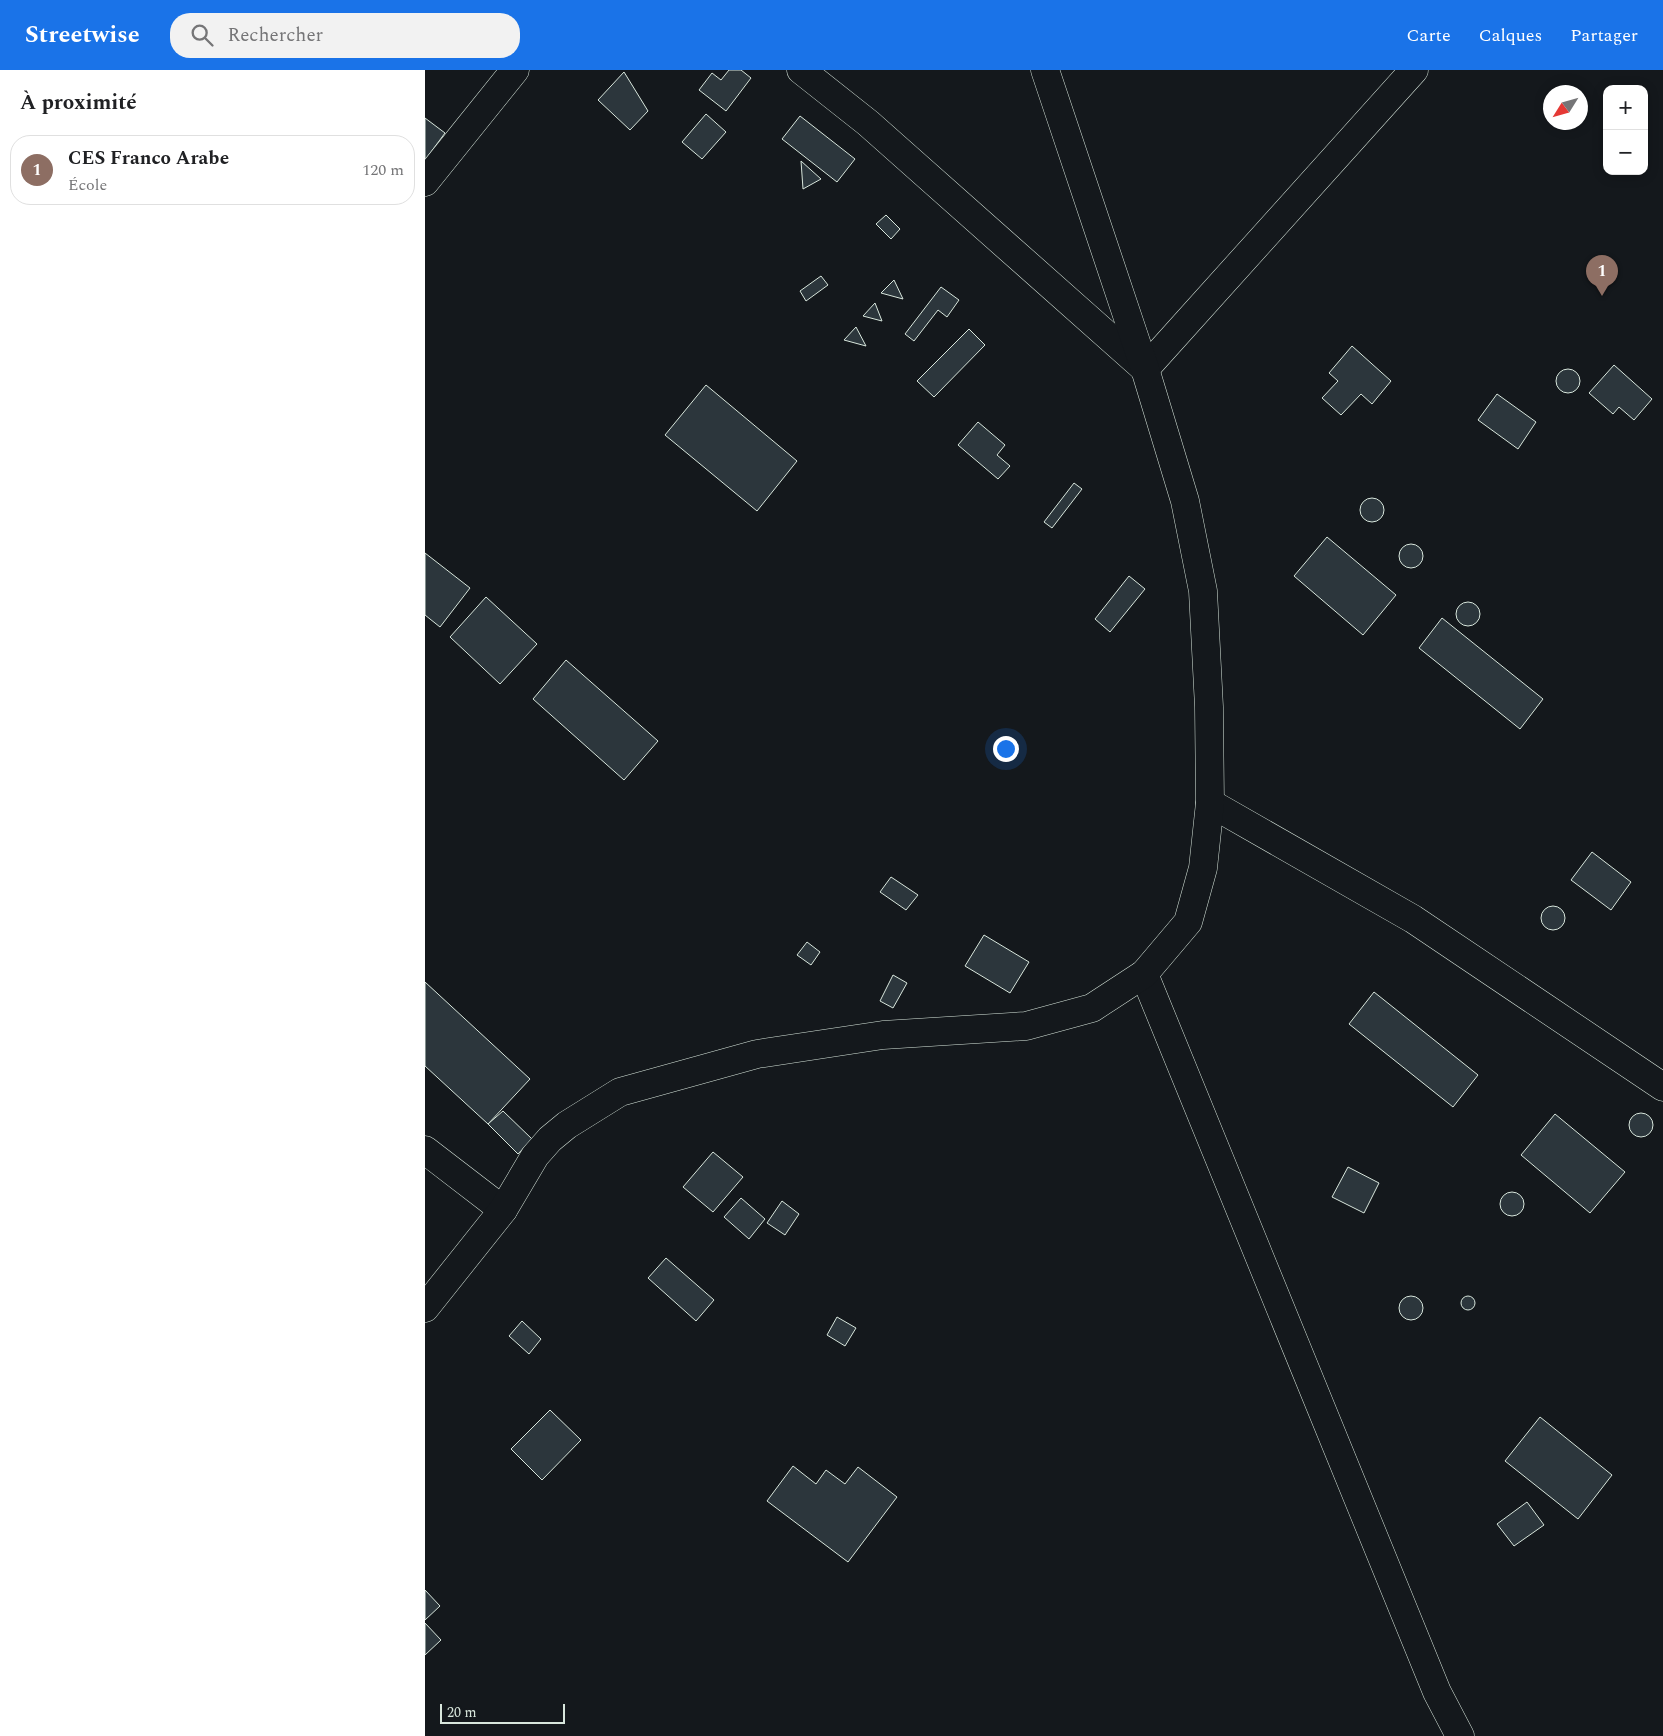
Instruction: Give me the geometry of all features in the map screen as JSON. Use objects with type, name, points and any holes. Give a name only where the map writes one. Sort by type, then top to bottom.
[{"type":"street","points":[[425,182],[515,70]]},
{"type":"street","points":[[801,70],[868,122],[1145,369]]},
{"type":"street","points":[[425,1308],[503,1210],[535,1156],[549,1139],[567,1125],[620,1092],[757,1054],[883,1035],[1026,1026],[1092,1008],[1144,974],[1188,922],[1203,868],[1210,803],[1209,707],[1203,591],[1185,501],[1145,369],[1045,70]]},
{"type":"street","points":[[1145,369],[1414,70]]},
{"type":"street","points":[[1210,803],[1413,919],[1663,1087]]},
{"type":"street","points":[[1144,974],[1437,1692],[1460,1736]]},
{"type":"street","points":[[425,1150],[503,1210]]},
{"type":"building","points":[[729,70],[741,70],[751,78],[726,111],[699,90],[712,73],[721,80]]},
{"type":"building","points":[[624,72],[648,111],[630,130],[598,100]]},
{"type":"building","points":[[706,114],[726,132],[702,159],[682,142]]},
{"type":"building","points":[[800,116],[855,159],[837,182],[782,139]]},
{"type":"building","points":[[425,118],[445,133],[425,160]]},
{"type":"building","points":[[801,161],[821,179],[803,189]]},
{"type":"building","points":[[886,215],[900,229],[891,239],[876,224]]},
{"type":"building","points":[[821,276],[828,285],[806,301],[800,291]]},
{"type":"building","points":[[894,280],[903,299],[881,293]]},
{"type":"building","points":[[941,287],[959,300],[947,317],[938,310],[914,341],[905,334]]},
{"type":"building","points":[[875,303],[882,321],[863,316]]},
{"type":"building","points":[[856,327],[866,346],[844,340]]},
{"type":"building","points":[[969,329],[985,345],[934,397],[917,381]]},
{"type":"building","points":[[1352,346],[1391,381],[1372,404],[1361,394],[1341,415],[1322,398],[1338,381],[1329,373]]},
{"type":"building","points":[[1614,365],[1652,399],[1634,420],[1619,407],[1613,414],[1589,393]]},
{"type":"building","points":[[1568,369],[1577,372],[1580,381],[1577,390],[1568,393],[1559,390],[1556,381],[1559,372]]},
{"type":"building","points":[[706,385],[797,461],[757,511],[665,435]]},
{"type":"building","points":[[1497,394],[1536,422],[1518,449],[1478,420]]},
{"type":"building","points":[[978,422],[1005,445],[997,455],[1010,466],[998,479],[958,445]]},
{"type":"building","points":[[1074,483],[1082,489],[1052,528],[1044,522]]},
{"type":"building","points":[[1372,498],[1381,501],[1384,510],[1381,519],[1372,522],[1363,519],[1360,510],[1363,501]]},
{"type":"building","points":[[1327,537],[1396,595],[1363,635],[1294,576]]},
{"type":"building","points":[[1411,544],[1420,547],[1423,556],[1420,565],[1411,568],[1402,565],[1399,556],[1402,547]]},
{"type":"building","points":[[425,553],[470,588],[440,627],[425,615]]},
{"type":"building","points":[[1129,576],[1145,589],[1110,632],[1095,619]]},
{"type":"building","points":[[486,597],[537,644],[500,684],[450,637]]},
{"type":"building","points":[[1468,602],[1477,605],[1480,614],[1477,623],[1468,626],[1459,623],[1456,614],[1459,605]]},
{"type":"building","points":[[1442,618],[1543,699],[1520,729],[1419,648]]},
{"type":"building","points":[[566,660],[658,741],[624,780],[533,699]]},
{"type":"building","points":[[1592,852],[1631,882],[1611,910],[1571,880]]},
{"type":"building","points":[[891,877],[918,895],[906,910],[880,892]]},
{"type":"building","points":[[1553,906],[1562,909],[1565,918],[1562,927],[1553,930],[1544,927],[1541,918],[1544,909]]},
{"type":"building","points":[[984,935],[1029,962],[1010,993],[965,966]]},
{"type":"building","points":[[807,942],[820,952],[811,965],[797,955]]},
{"type":"building","points":[[893,975],[907,983],[893,1008],[880,1001]]},
{"type":"building","points":[[425,982],[530,1079],[488,1124],[425,1066]]},
{"type":"building","points":[[1374,992],[1478,1075],[1453,1107],[1349,1024]]},
{"type":"building","points":[[503,1111],[532,1139],[518,1154],[488,1124]]},
{"type":"building","points":[[1641,1113],[1650,1116],[1653,1125],[1650,1134],[1641,1137],[1632,1134],[1629,1125],[1632,1116]]},
{"type":"building","points":[[1555,1114],[1625,1172],[1590,1213],[1521,1155]]},
{"type":"building","points":[[713,1152],[743,1177],[713,1212],[683,1187]]},
{"type":"building","points":[[1348,1167],[1379,1183],[1364,1213],[1332,1197]]},
{"type":"building","points":[[1512,1192],[1521,1195],[1524,1204],[1521,1213],[1512,1216],[1503,1213],[1500,1204],[1503,1195]]},
{"type":"building","points":[[741,1198],[765,1219],[749,1239],[724,1217]]},
{"type":"building","points":[[782,1201],[799,1214],[785,1235],[767,1223]]},
{"type":"building","points":[[666,1258],[714,1300],[696,1321],[648,1278]]},
{"type":"building","points":[[1411,1296],[1420,1299],[1423,1308],[1420,1317],[1411,1320],[1402,1317],[1399,1308],[1402,1299]]},
{"type":"building","points":[[1465,1296],[1471,1296],[1475,1303],[1471,1310],[1465,1310],[1461,1306],[1461,1300]]},
{"type":"building","points":[[837,1317],[856,1328],[845,1346],[827,1335]]},
{"type":"building","points":[[522,1321],[541,1339],[529,1354],[509,1336]]},
{"type":"building","points":[[550,1410],[581,1440],[542,1480],[511,1449]]},
{"type":"building","points":[[1540,1417],[1612,1475],[1578,1519],[1505,1461]]},
{"type":"building","points":[[793,1466],[816,1484],[826,1470],[845,1484],[858,1467],[897,1497],[848,1562],[767,1501]]},
{"type":"building","points":[[1527,1502],[1544,1525],[1514,1546],[1497,1524]]},
{"type":"building","points":[[425,1590],[440,1606],[425,1620]]},
{"type":"building","points":[[425,1623],[441,1640],[425,1655]]},
{"type":"place","name":"CES Franco Arabe","points":[[1602,296]]}]
